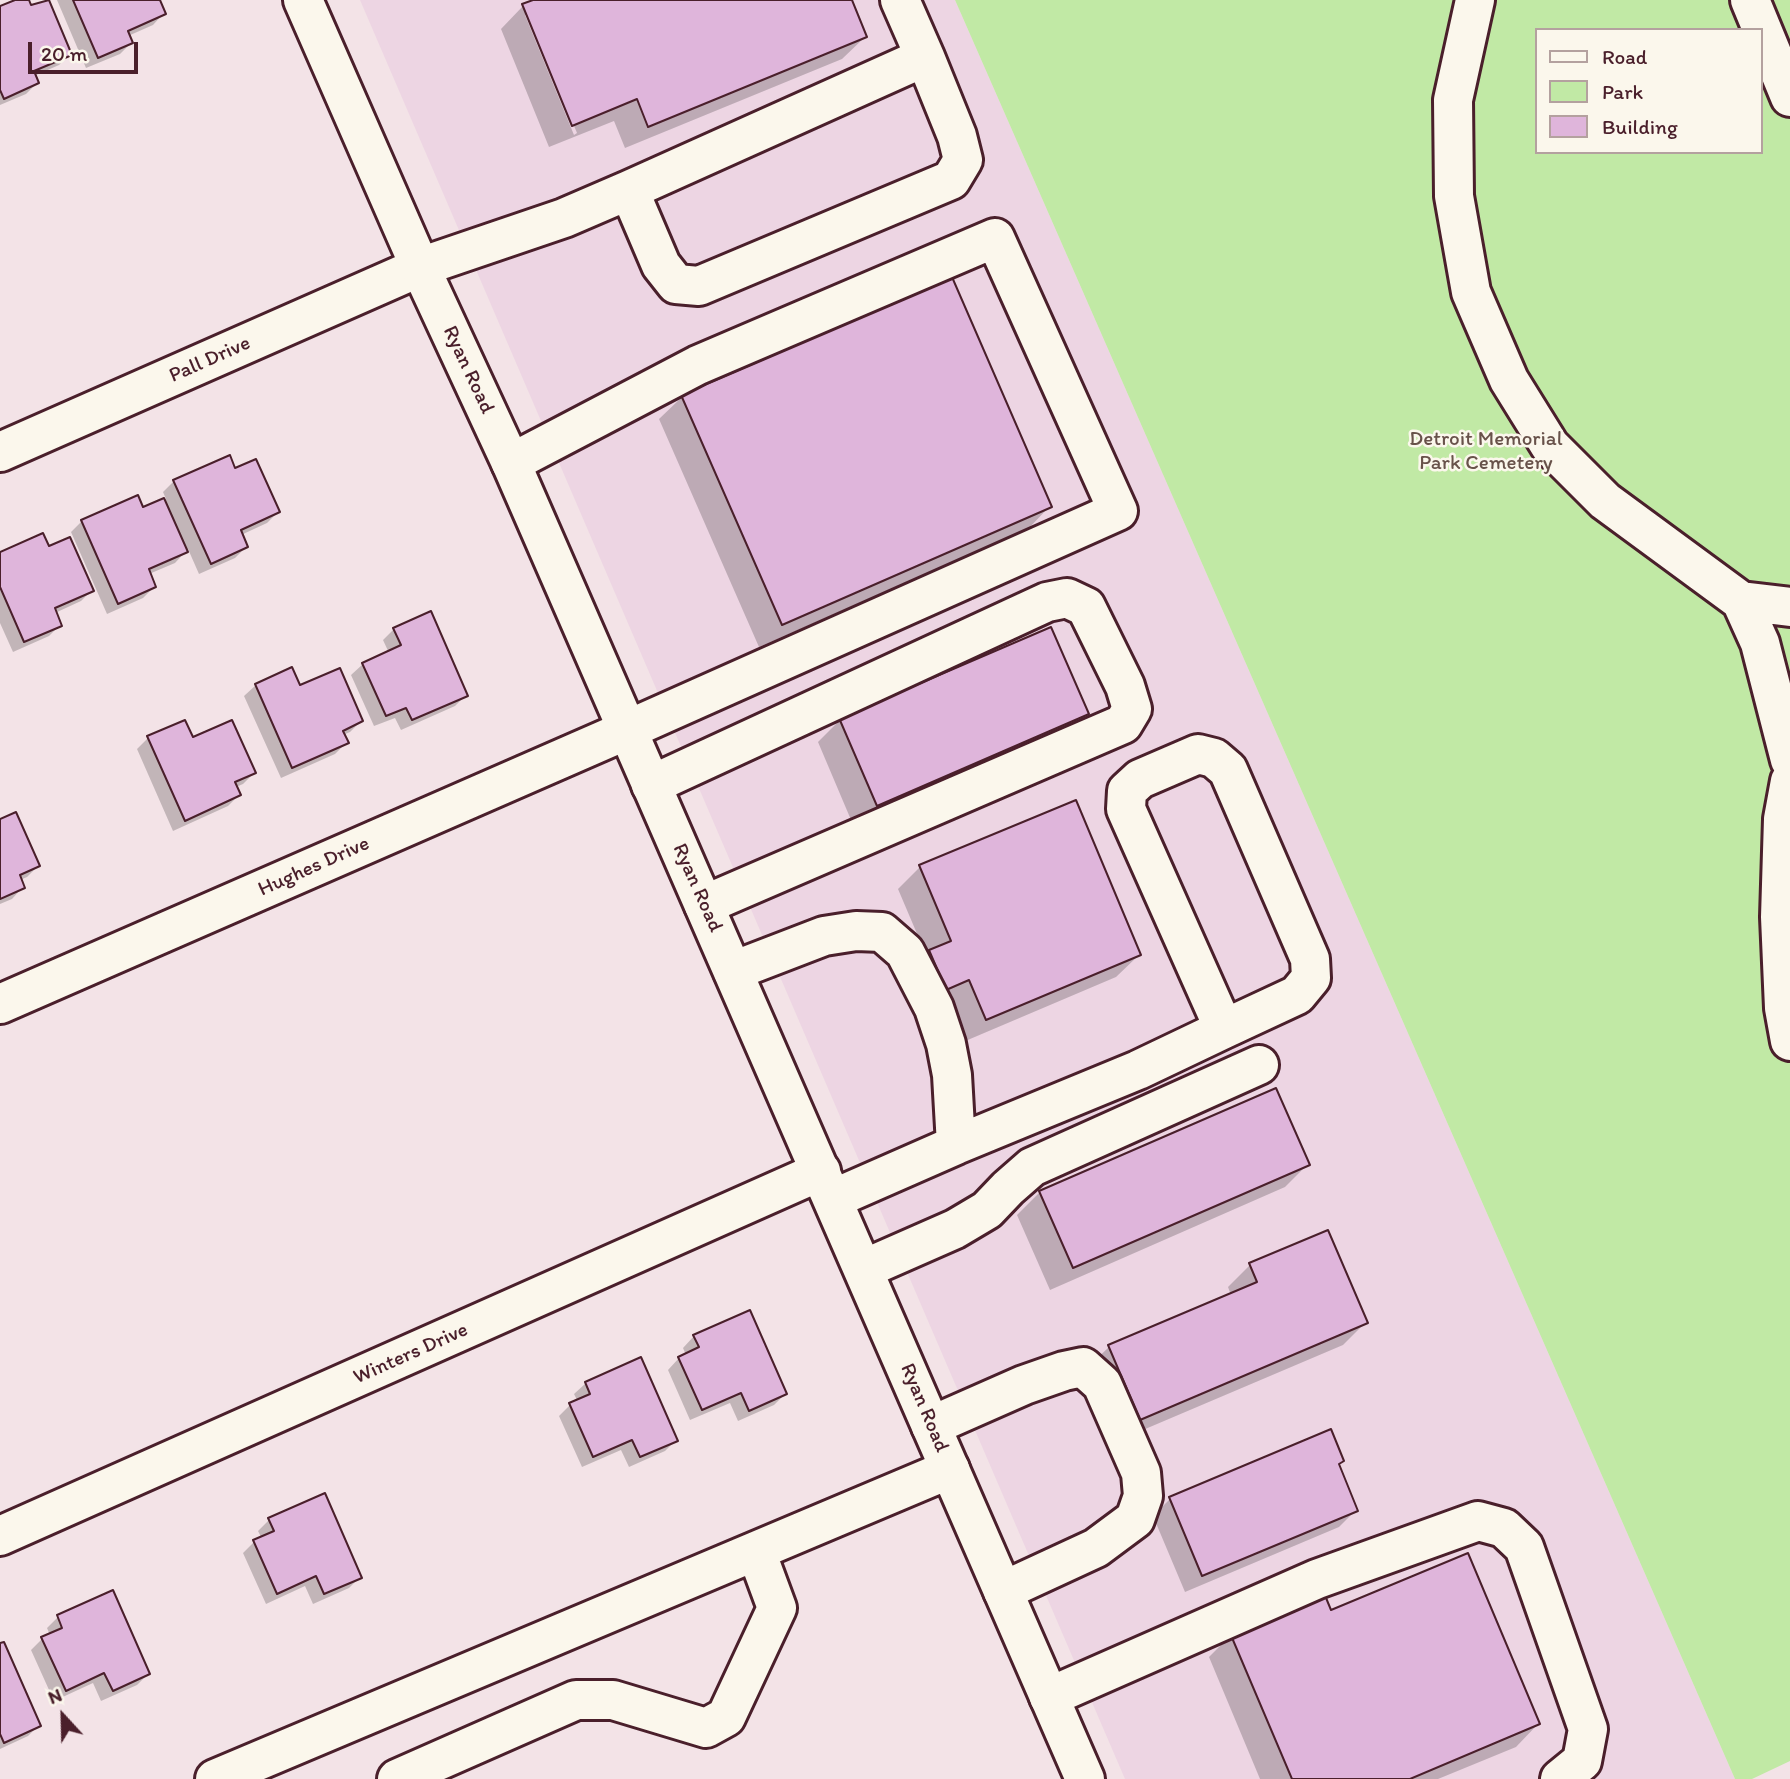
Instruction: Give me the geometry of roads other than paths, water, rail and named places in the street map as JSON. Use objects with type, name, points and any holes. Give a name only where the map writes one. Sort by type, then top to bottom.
[{"type":"street","name":"Ryan Road","points":[[303,0],[420,267],[511,463],[1084,1779]]},
{"type":"street","points":[[629,190],[661,265],[676,284],[699,286],[951,180],[963,160],[957,136],[900,0]]},
{"type":"street","points":[[1475,0],[1453,100],[1454,196],[1471,292],[1508,380],[1550,446],[1605,500],[1741,601],[1760,643],[1790,760]]},
{"type":"street","points":[[1750,0],[1762,28]]},
{"type":"street","points":[[1762,29],[1790,97]]},
{"type":"street","name":"Pall Drive","points":[[0,452],[420,267],[564,218],[925,57]]},
{"type":"street","name":"Hughes Drive","points":[[0,1004],[628,730],[1118,511],[995,238],[698,365],[511,463]]},
{"type":"street","points":[[652,785],[1047,602],[1068,598],[1086,607],[1125,687],[1132,709],[1124,724],[704,905]]},
{"type":"street","points":[[1741,601],[1790,607]]},
{"type":"street","name":"Winters Drive","points":[[0,1536],[827,1185],[956,1145],[1138,1070],[1297,995],[1311,978],[1310,959],[1228,770],[1214,758],[1198,754],[1140,779],[1127,791],[1126,809],[1224,1029]]},
{"type":"street","points":[[1790,781],[1783,819],[1780,918],[1784,1008],[1790,1041]]},
{"type":"street","points":[[733,971],[824,936],[856,931],[882,932],[905,952],[934,1008],[946,1044],[952,1075],[956,1145]]},
{"type":"street","points":[[864,1269],[955,1229],[987,1210],[1032,1167],[1259,1065]]},
{"type":"street","points":[[932,1426],[1024,1385],[1083,1367],[1102,1384],[1141,1473],[1143,1496],[1135,1520],[1096,1548],[1003,1591]]},
{"type":"street","points":[[215,1779],[950,1469]]},
{"type":"street","points":[[1049,1697],[1317,1579],[1478,1521],[1504,1528],[1524,1547],[1588,1729],[1582,1761],[1560,1779]]},
{"type":"street","points":[[397,1779],[576,1700],[613,1700],[706,1728],[726,1717],[777,1608],[756,1551]]},
{"type":"park label","name":"Detroit Memorial Park Cemetery","points":[[1486,452]]}]
